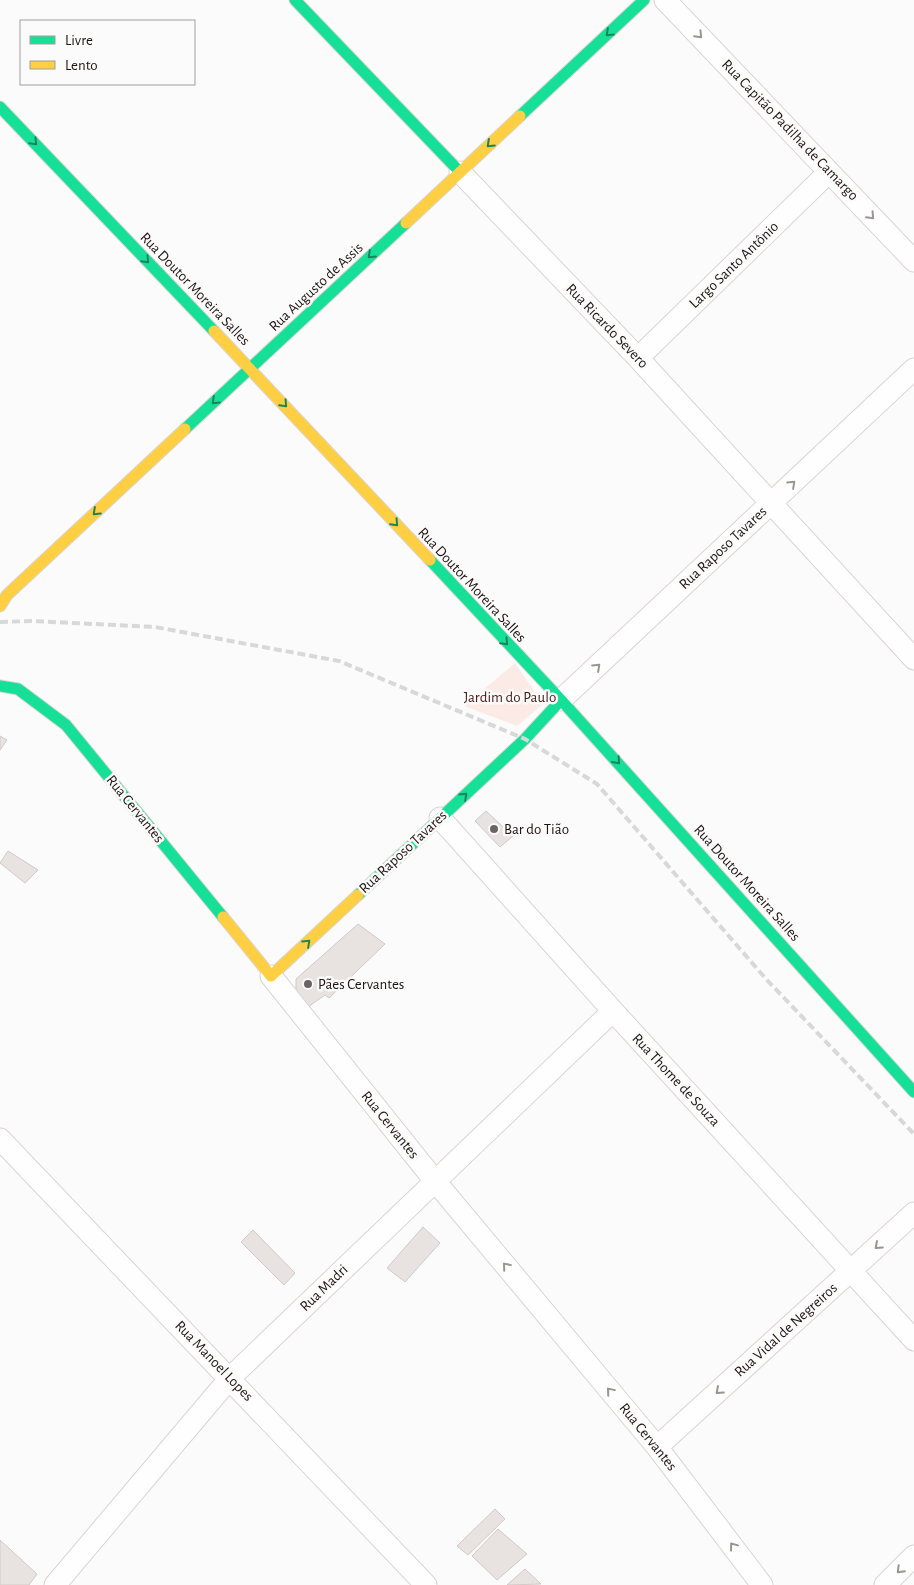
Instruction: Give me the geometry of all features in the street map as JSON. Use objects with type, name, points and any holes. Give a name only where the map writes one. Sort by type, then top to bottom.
[{"type":"street","name":"Rua Ricardo Severo","points":[[295,0],[638,358],[914,659]]},
{"type":"street","name":"Rua Augusto de Assis","points":[[2,599],[644,0]]},
{"type":"street","name":"Rua Capitão Padilha de Camargo","points":[[665,0],[914,261]]},
{"type":"street","name":"Rua Doutor Moreira Salles","points":[[0,107],[251,368],[562,700],[914,1092]]},
{"type":"street","name":"Largo Santo Antônio","points":[[638,358],[830,172]]},
{"type":"street","name":"Rua Raposo Tavares","points":[[271,976],[914,369]]},
{"type":"street","name":"Rua Cervantes","points":[[0,686],[18,689],[66,725],[435,1181],[657,1447],[762,1585]]},
{"type":"street","points":[[535,728],[563,723],[576,725],[592,734]]},
{"type":"street","name":"Rua Thome de Souza","points":[[440,818],[613,1011],[914,1340]]},
{"type":"street","name":"Rua Madri","points":[[55,1585],[230,1378],[613,1011]]},
{"type":"street","name":"Rua Manoel Lopes","points":[[2,1146],[230,1378],[426,1585]]},
{"type":"street","name":"Rua Vidal de Negreiros","points":[[657,1447],[914,1213]]},
{"type":"street","points":[[885,1585],[914,1556]]},
{"type":"green space","name":"Jardim do Paulo","points":[[515,663],[543,704],[517,726],[464,706]]},
{"type":"building","points":[[0,736],[7,740],[0,750]]},
{"type":"building","name":"Bar do Tião","points":[[486,811],[513,836],[500,847],[475,821]]},
{"type":"building","points":[[8,851],[38,870],[25,883],[0,863]]},
{"type":"building","points":[[358,924],[385,944],[329,998],[325,995],[308,1007],[296,993],[296,979]]},
{"type":"building","points":[[423,1227],[440,1243],[405,1282],[387,1268]]},
{"type":"building","points":[[253,1230],[295,1273],[284,1285],[241,1242]]},
{"type":"building","points":[[495,1509],[505,1519],[468,1555],[457,1546]]},
{"type":"building","points":[[498,1529],[527,1554],[497,1580],[472,1556]]},
{"type":"building","points":[[0,1540],[37,1574],[29,1585],[0,1585]]},
{"type":"building","points":[[525,1569],[541,1584],[507,1585]]},
{"type":"railway","points":[[0,622],[32,621],[155,627],[339,661],[525,739],[597,784],[766,979],[914,1134]]},
{"type":"traffic: fast","points":[[295,0],[460,172]]},
{"type":"traffic: fast","points":[[520,116],[644,0]]},
{"type":"traffic: fast","points":[[0,107],[214,331]]},
{"type":"traffic: fast","points":[[185,429],[406,223]]},
{"type":"traffic: fast","points":[[430,560],[561,700],[914,1092]]},
{"type":"traffic: fast","points":[[0,686],[18,689],[66,725],[223,917]]},
{"type":"traffic: fast","points":[[358,895],[525,739],[561,700]]},
{"type":"traffic: slow","points":[[406,223],[520,116]]},
{"type":"traffic: slow","points":[[214,331],[430,560]]},
{"type":"traffic: slow","points":[[0,606],[7,595],[185,429]]},
{"type":"traffic: slow","points":[[223,917],[271,976],[358,895]]},
{"type":"place","name":"Bar do Tião","points":[[494,829]]},
{"type":"place","name":"Pães Cervantes","points":[[308,984]]}]
